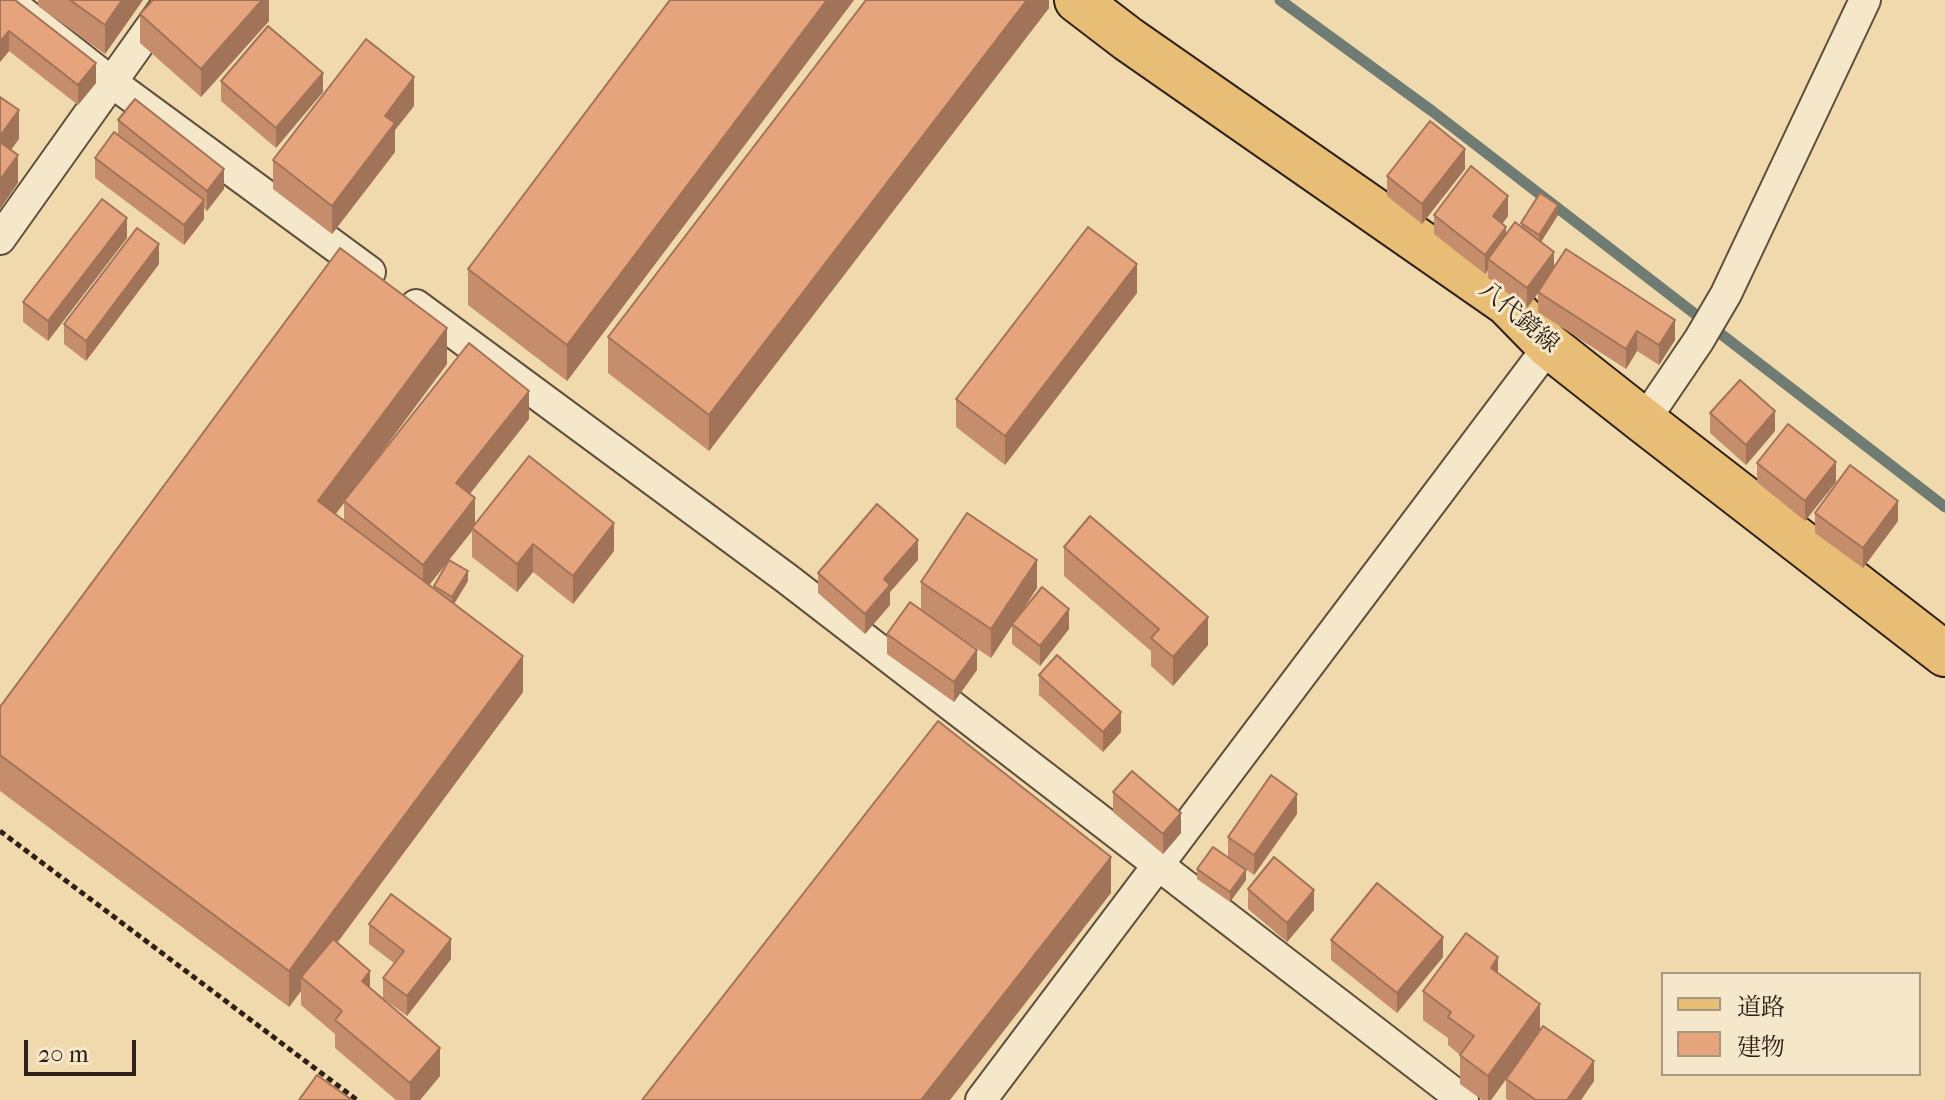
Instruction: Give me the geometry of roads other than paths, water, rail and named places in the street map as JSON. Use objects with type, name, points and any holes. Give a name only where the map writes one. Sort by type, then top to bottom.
[{"type":"main road","name":"八代鏡線","points":[[1077,0],[1128,39],[1507,303],[1549,346],[1945,654]]},
{"type":"street","points":[[7,0],[110,81],[786,578],[1463,1100]]},
{"type":"street","points":[[0,239],[170,0]]},
{"type":"street","points":[[1644,421],[1726,294],[1865,0]]},
{"type":"street","points":[[981,1100],[1549,346]]},
{"type":"waterway","points":[[1280,0],[1432,111],[1945,507]]}]
